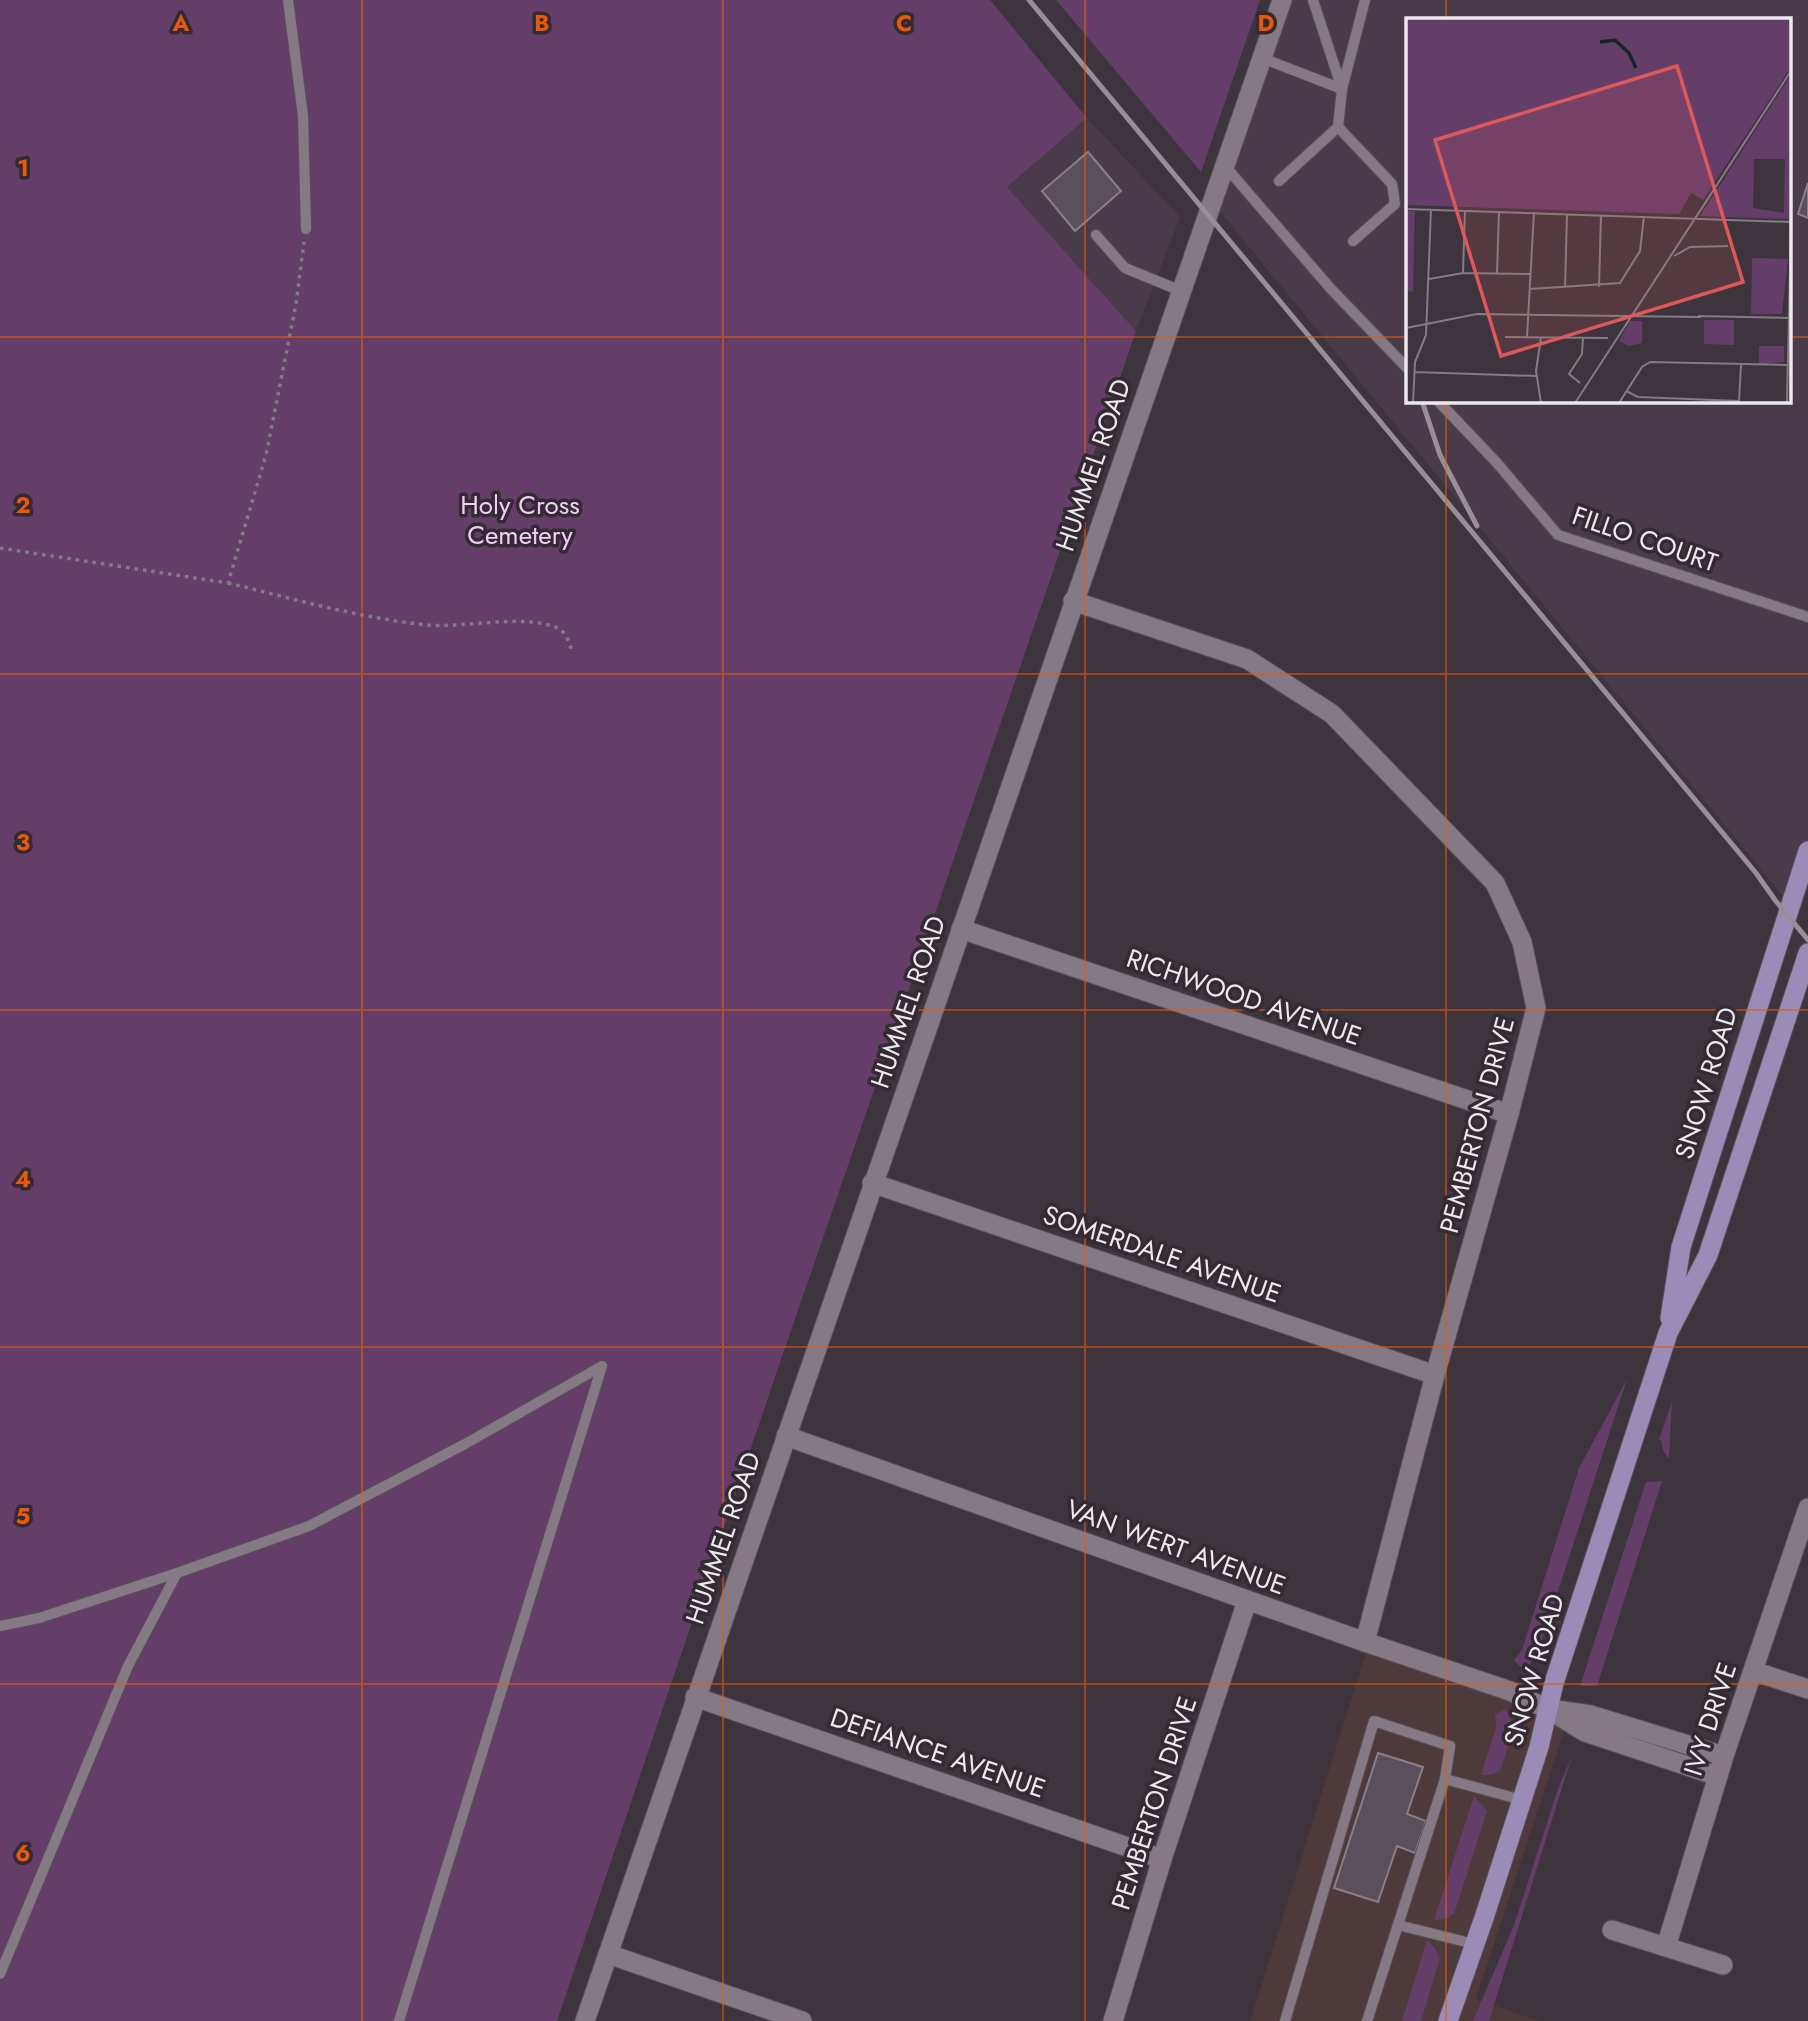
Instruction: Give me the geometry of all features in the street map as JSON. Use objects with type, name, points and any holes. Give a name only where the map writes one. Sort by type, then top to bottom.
[{"type":"main road","name":"SNOW ROAD","points":[[1448,2021],[1522,1800],[1548,1709],[1668,1333],[1681,1247],[1808,851]]},
{"type":"main road","name":"SNOW ROAD","points":[[1668,1333],[1708,1255],[1808,953]]},
{"type":"street","name":"HUMMEL ROAD","points":[[585,2021],[1282,0]]},
{"type":"street","name":"PEMBERTON DRIVE","points":[[1073,601],[1247,659],[1332,714],[1495,883],[1522,942],[1535,1008],[1509,1114],[1435,1375],[1364,1642]]},
{"type":"street","name":"RICHWOOD AVENUE","points":[[961,929],[1509,1114]]},
{"type":"street","name":"SOMERDALE AVENUE","points":[[872,1183],[1435,1375]]},
{"type":"street","name":"VAN WERT AVENUE","points":[[786,1436],[1510,1692],[1548,1709],[1585,1732],[1718,1776]]},
{"type":"street","name":"IVY DRIVE","points":[[1666,1947],[1724,1756],[1808,1508]]},
{"type":"street","name":"PEMBERTON DRIVE","points":[[1113,2021],[1247,1601]]},
{"type":"street","points":[[1753,1671],[1808,1689]]},
{"type":"street","name":"DEFIANCE AVENUE","points":[[695,1698],[1163,1858]]},
{"type":"street","name":"VAN WERT AVENUE","points":[[1548,1709],[1591,1715],[1724,1756]]},
{"type":"street","points":[[1612,1930],[1723,1965]]},
{"type":"street","points":[[608,1954],[802,2021]]},
{"type":"lane","points":[[288,0],[303,116],[306,229]]},
{"type":"lane","points":[[1313,0],[1342,89]]},
{"type":"lane","points":[[1279,181],[1338,127],[1342,89],[1365,0]]},
{"type":"lane","points":[[1262,58],[1342,89]]},
{"type":"lane","points":[[1338,127],[1392,184],[1395,204],[1353,241]]},
{"type":"lane","points":[[1225,166],[1331,289],[1406,367]]},
{"type":"lane","points":[[1096,235],[1125,268],[1181,291]]},
{"type":"lane","name":"FILLO COURT","points":[[1439,402],[1497,463],[1558,535],[1808,617]]},
{"type":"lane","points":[[0,1626],[39,1618],[309,1526],[465,1444],[602,1366],[399,2021]]},
{"type":"lane","points":[[0,1974],[128,1666],[177,1573]]},
{"type":"lane","points":[[1285,2021],[1374,1721],[1450,1746],[1445,1779],[1367,2021]]},
{"type":"lane","points":[[1445,1779],[1522,1800]]},
{"type":"lane","points":[[1398,1925],[1474,1944]]},
{"type":"path","points":[[228,583],[267,455],[296,304],[306,229]]},
{"type":"path","points":[[0,548],[228,583],[382,620],[431,625],[539,623],[559,628],[569,639],[572,652]]},
{"type":"shaded area","points":[[1288,0],[1808,0],[1808,842],[1805,842],[1787,901],[1217,208]]},
{"type":"shaded area","points":[[1087,118],[1180,217],[1136,331],[1007,187]]},
{"type":"shaded area","points":[[1366,1652],[1567,1722],[1476,1999],[1539,2021],[1250,2021]]},
{"type":"green space","name":"Holy Cross Cemetery","points":[[0,0],[990,0],[1087,118],[1007,187],[1136,331],[775,1377],[557,2021],[0,2021]]},
{"type":"green space","points":[[1056,0],[1260,0],[1201,172]]},
{"type":"green space","points":[[1627,1379],[1537,1656],[1524,1671],[1514,1660],[1522,1650],[1579,1468]]},
{"type":"green space","points":[[1672,1401],[1669,1459],[1659,1440]]},
{"type":"green space","points":[[1662,1481],[1597,1686],[1580,1686],[1646,1482]]},
{"type":"green space","points":[[1505,1709],[1511,1723],[1511,1731],[1500,1771],[1481,1775],[1496,1728],[1495,1715]]},
{"type":"green space","points":[[1572,1756],[1489,2021],[1473,2021],[1514,1925],[1559,1786]]},
{"type":"green space","points":[[1474,1796],[1487,1811],[1454,1914],[1434,1920]]},
{"type":"green space","points":[[1427,1940],[1440,1958],[1421,2021],[1402,2021]]},
{"type":"building","points":[[1088,152],[1121,191],[1075,231],[1042,191]]},
{"type":"building","points":[[1808,183],[1808,218],[1798,214]]},
{"type":"building","points":[[1378,1753],[1423,1767],[1407,1814],[1426,1821],[1415,1853],[1397,1846],[1378,1902],[1334,1888]]},
{"type":"railway","points":[[1029,0],[1756,873],[1808,940]]},
{"type":"railway","points":[[1422,402],[1440,455],[1477,526]]}]
